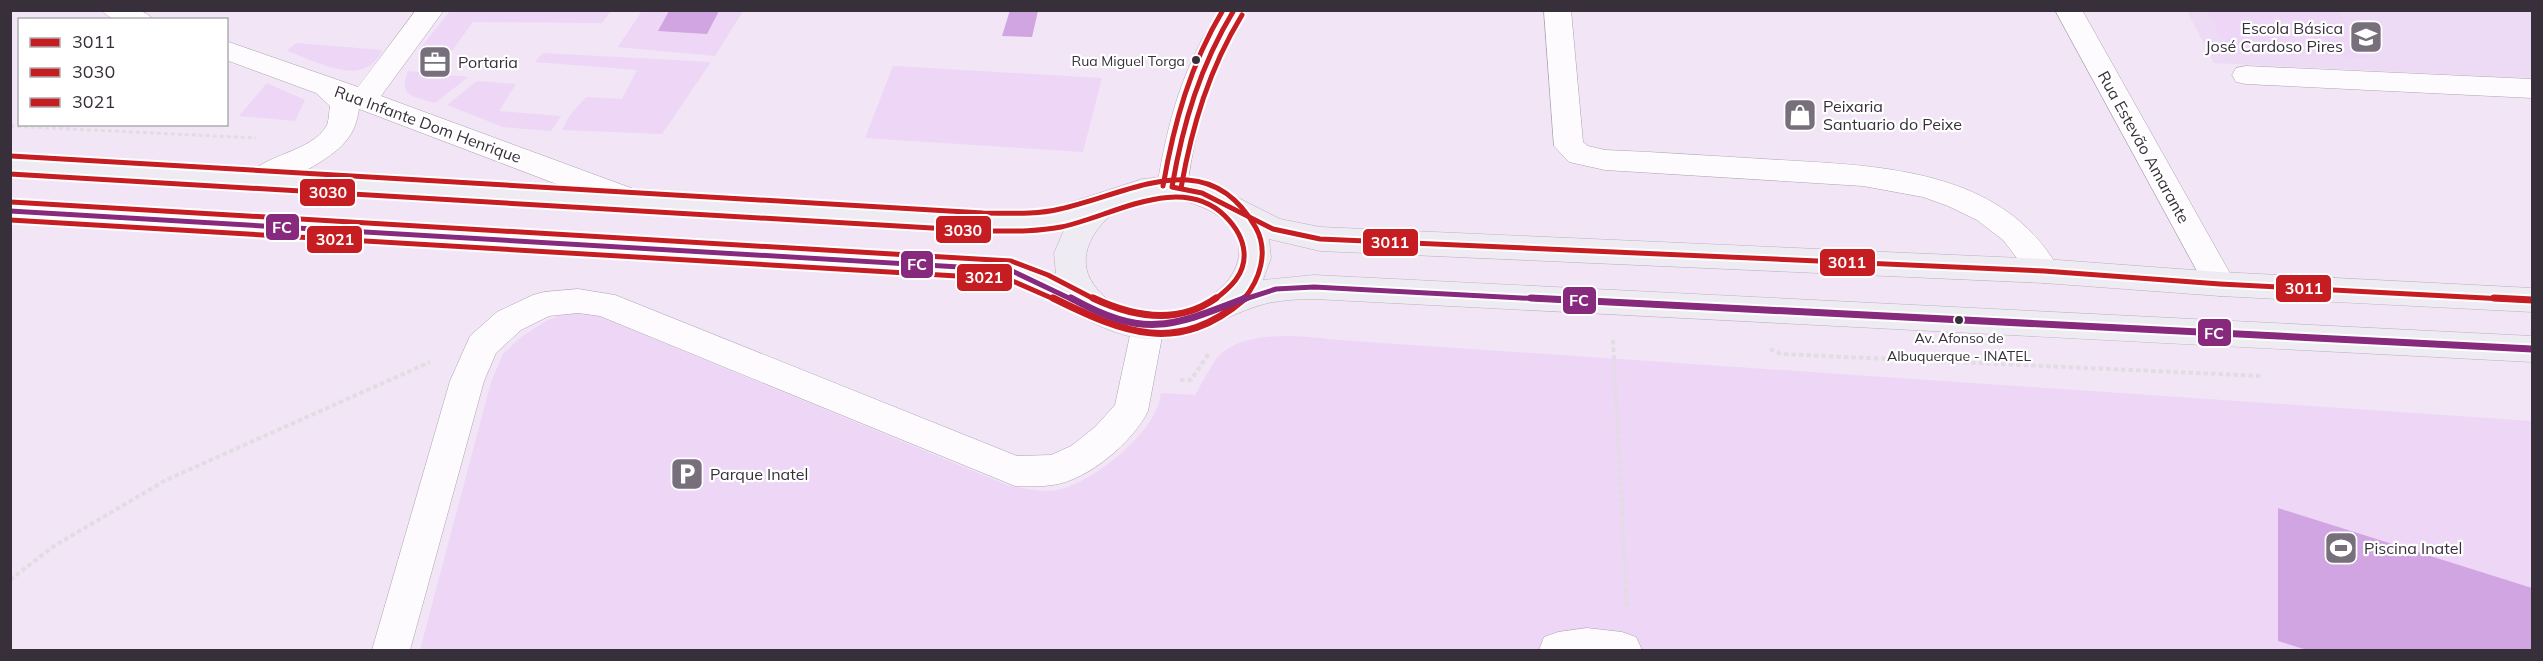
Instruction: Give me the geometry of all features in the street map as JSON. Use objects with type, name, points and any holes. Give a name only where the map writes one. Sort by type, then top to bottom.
[{"type":"main road","points":[[10,165],[628,199],[966,221],[1016,222],[1051,220],[1079,213],[1142,190],[1172,187],[1202,193],[1273,229],[1320,239],[2044,272],[2220,284],[2532,300]]},
{"type":"main road","points":[[1099,310],[1082,295],[1071,277],[1069,256],[1075,234],[1089,215],[1113,199]]},
{"type":"main road","points":[[1208,315],[1232,300],[1248,281],[1255,262],[1255,245],[1247,223],[1228,205]]},
{"type":"main road","points":[[10,211],[1010,270],[1036,278],[1122,321],[1148,326],[1180,324],[1265,292],[1294,287],[2532,349]]},
{"type":"street","points":[[115,10],[135,18]]},
{"type":"street","points":[[364,99],[431,10]]},
{"type":"street","points":[[1172,187],[1180,130],[1189,98],[1206,58],[1234,10]]},
{"type":"street","points":[[1557,10],[1569,146],[1579,155],[1605,160],[1867,176],[1916,185],[1948,194],[1985,212],[2014,232],[2044,272]]},
{"type":"street","name":"Rua Estevão Amarante","points":[[2068,10],[2220,284]]},
{"type":"street","name":"Rua Infante Dom Henrique","points":[[228,51],[364,99],[628,199]]},
{"type":"street","points":[[2246,75],[2532,89]]},
{"type":"street","points":[[261,178],[305,157],[325,144],[340,128],[345,104],[326,86]]},
{"type":"street","points":[[391,651],[467,381],[482,345],[509,321],[544,304],[578,301],[604,304],[1015,471],[1054,470],[1084,456],[1107,437],[1131,411],[1148,326]]},
{"type":"street","points":[[1558,651],[1587,646],[1624,633]]},
{"type":"path","points":[[1613,329],[1624,633]]},
{"type":"path","points":[[10,580],[54,546],[166,480],[461,349],[482,345]]},
{"type":"shaded area","points":[[1010,10],[1038,11],[1032,37],[1002,36]]},
{"type":"shaded area","points":[[450,11],[611,11],[602,23],[473,22],[451,52],[419,50]]},
{"type":"shaded area","points":[[642,11],[743,11],[715,56],[618,47]]},
{"type":"shaded area","points":[[669,11],[719,11],[707,34],[658,31]]},
{"type":"shaded area","name":"Escola Básica José Cardoso Pires","points":[[2187,11],[2532,11],[2532,78],[2214,63]]},
{"type":"shaded area","points":[[2206,11],[2338,11],[2368,58],[2230,52]]},
{"type":"shaded area","points":[[296,43],[382,50],[374,62],[352,71],[325,66],[287,51]]},
{"type":"shaded area","points":[[543,53],[711,62],[662,134],[562,130],[570,115],[586,97],[622,99],[637,70],[535,62]]},
{"type":"shaded area","points":[[893,66],[1102,78],[1083,152],[865,138]]},
{"type":"shaded area","points":[[408,71],[468,77],[435,103],[415,97],[406,91],[405,80]]},
{"type":"shaded area","points":[[477,81],[516,84],[499,111],[561,116],[551,131],[503,127],[447,105]]},
{"type":"shaded area","points":[[267,83],[305,100],[295,121],[239,116]]},
{"type":"shaded area","points":[[589,312],[1007,485],[1045,491],[1070,486],[1085,479],[1114,459],[1140,435],[1158,406],[1161,393],[1195,395],[1217,358],[1228,348],[1242,342],[1274,336],[2532,421],[2532,650],[420,650],[491,382],[503,354],[521,337],[546,321],[567,313]]},
{"type":"shaded area","name":"Piscina Inatel","points":[[2278,508],[2532,588],[2532,650],[2307,650],[2278,641]]},
{"type":"transit line","name":"3021","points":[[1163,186],[1183,95],[1200,52],[1223,10]]},
{"type":"transit line","name":"3011","points":[[1172,187],[1186,117],[1193,95],[1210,53],[1234,10]]},
{"type":"transit line","name":"3030","points":[[1181,188],[1195,119],[1209,77],[1242,15]]},
{"type":"transit line","name":"3021","points":[[10,220],[1008,279],[1118,328],[1156,335],[1181,333],[1205,326],[1226,314],[1244,298],[1257,279],[1263,258],[1259,235],[1242,206],[1214,187],[1182,180],[1149,182],[1069,207],[1048,211],[983,213],[11,156]]},
{"type":"transit line","name":"3030","points":[[10,174],[983,231],[1062,227],[1148,200],[1179,198],[1207,203],[1226,216],[1243,243],[1245,260],[1239,276],[1228,289],[1212,301],[1176,315],[1158,317],[1121,310],[1048,275],[1011,261],[11,202]]},
{"type":"transit line","name":"3011","points":[[1172,187],[1202,193],[1273,229],[1320,239],[2044,271],[2220,284],[2532,300]]},
{"type":"transit line","name":"FC","points":[[10,211],[1010,270],[1028,276],[1113,318],[1131,324],[1150,326],[1194,319],[1270,290],[1314,287],[2532,349]]},
{"type":"place","name":"Escola Básica José Cardoso Pires","points":[[2366,37]]},
{"type":"place","name":"Rua Miguel Torga","points":[[1196,60]]},
{"type":"place","name":"Portaria","points":[[435,62]]},
{"type":"place","name":"Peixaria Santuario do Peixe","points":[[1800,115]]},
{"type":"place","name":"Av. Afonso de Albuquerque - INATEL","points":[[1959,320]]},
{"type":"place","name":"Parque Inatel","points":[[687,474]]},
{"type":"place","name":"Piscina Inatel","points":[[2341,548]]}]
